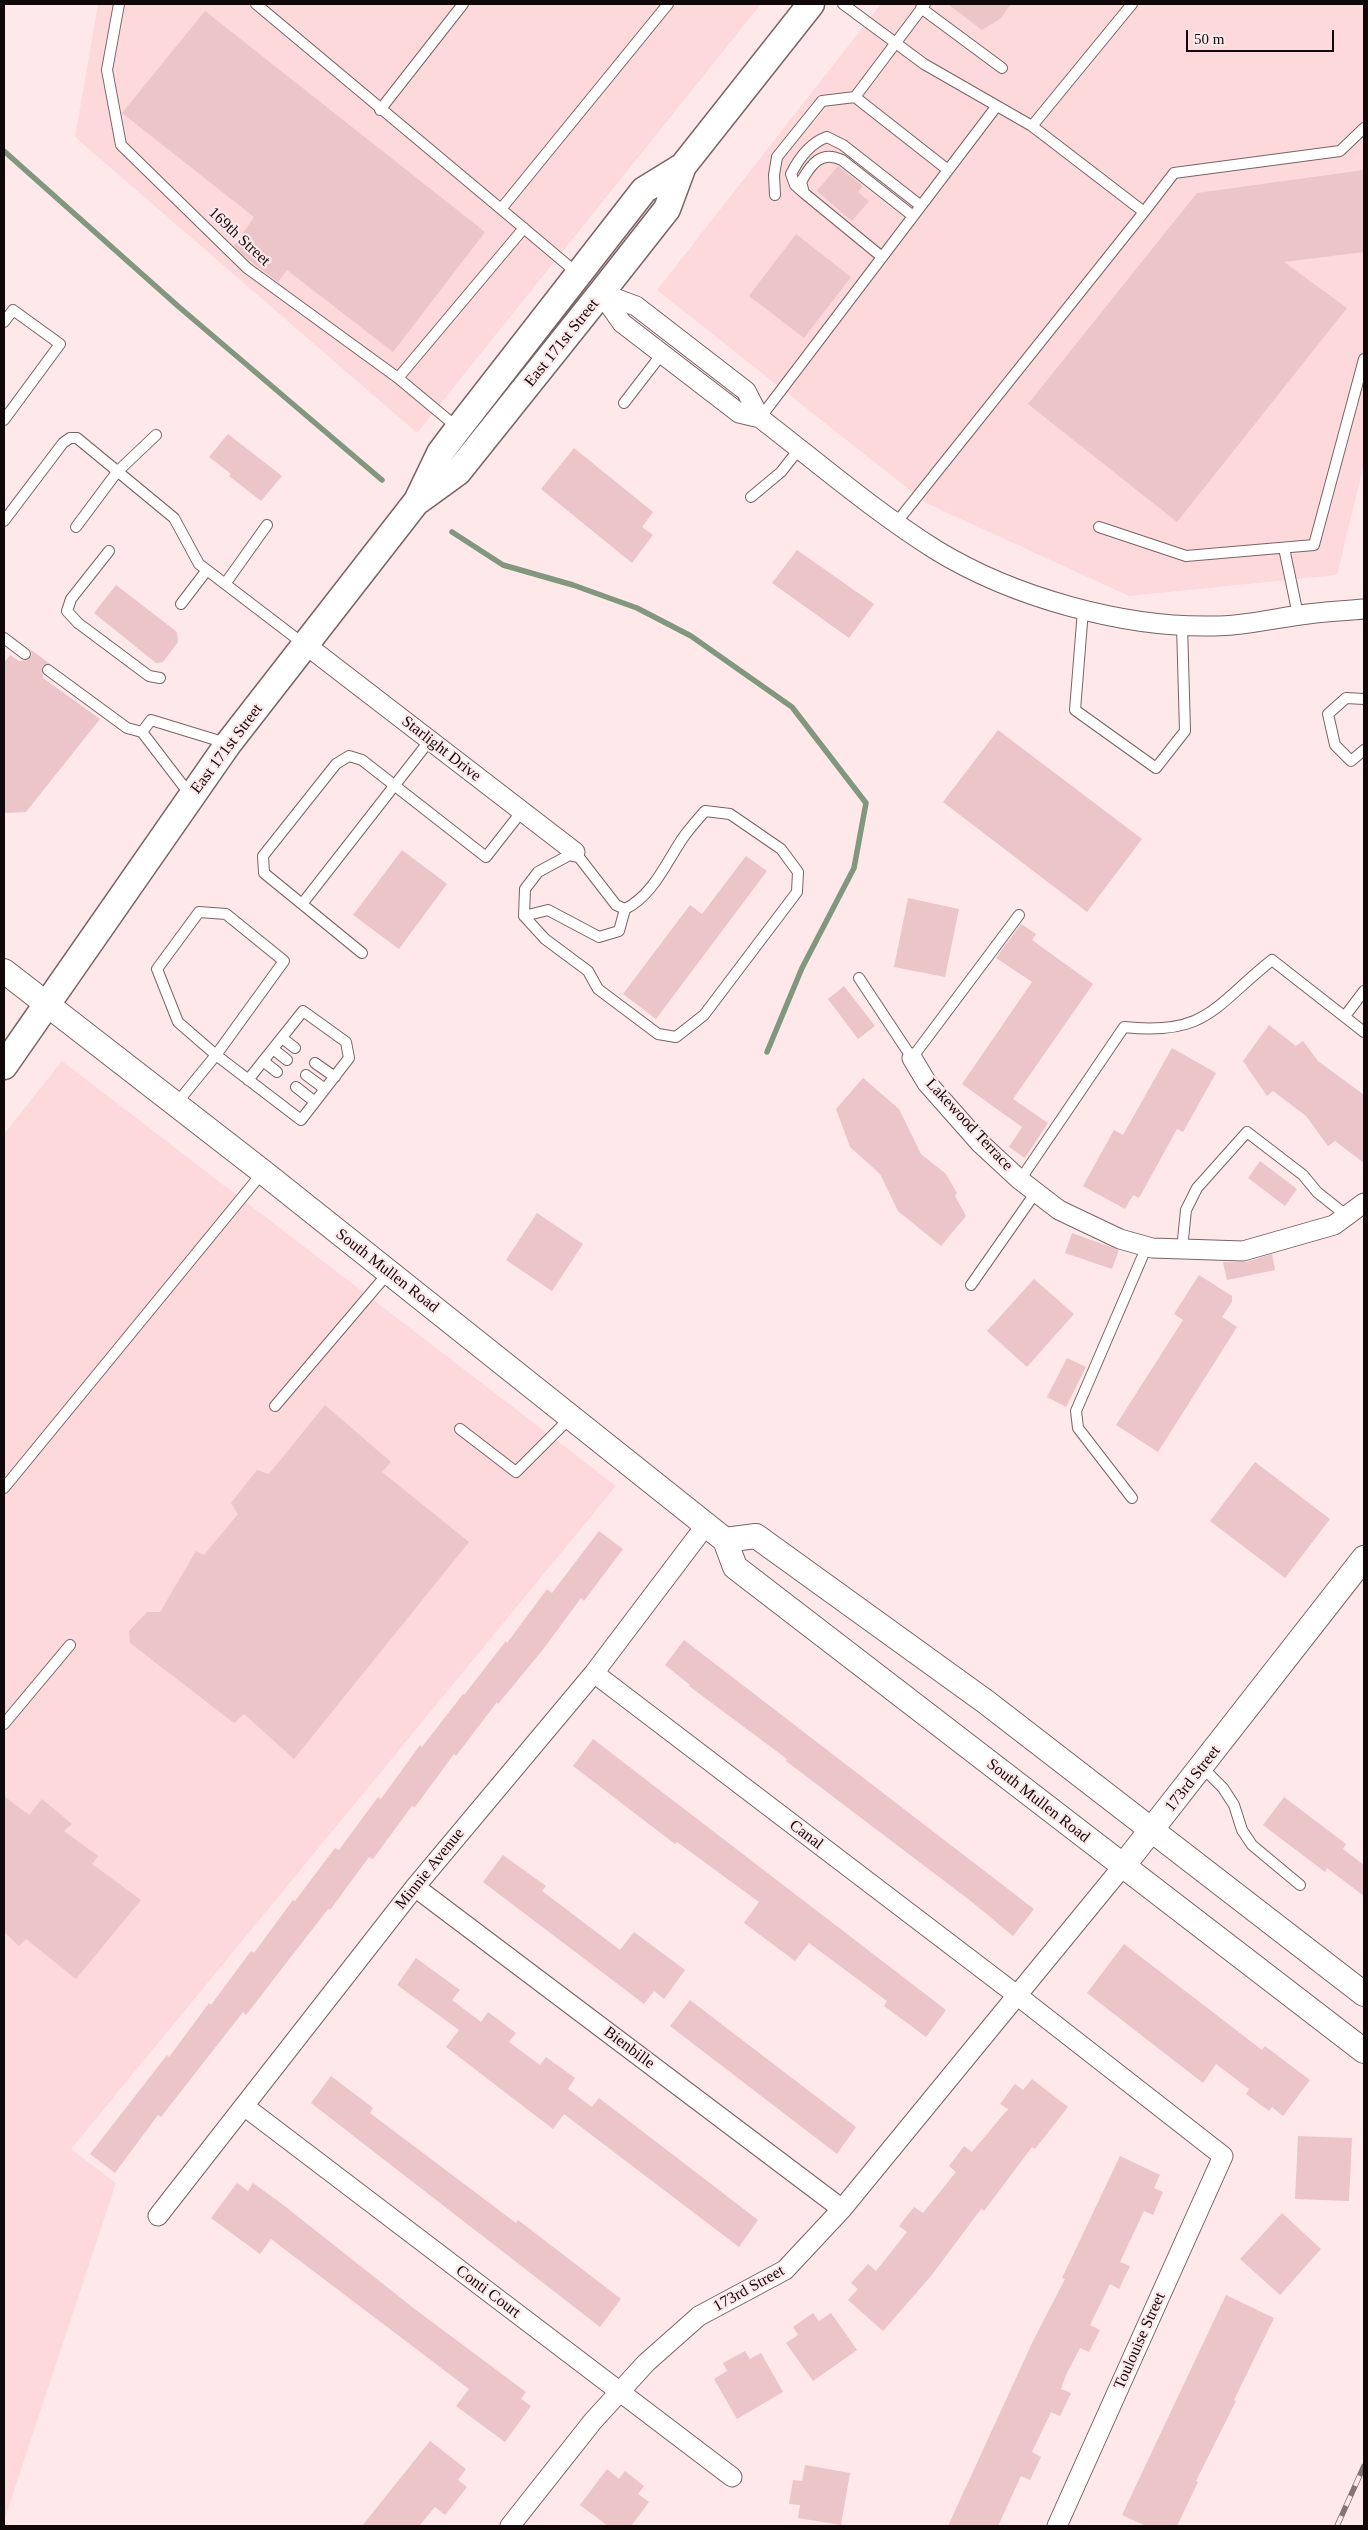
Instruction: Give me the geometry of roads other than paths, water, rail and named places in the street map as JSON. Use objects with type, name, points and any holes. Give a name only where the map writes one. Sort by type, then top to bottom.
[{"type":"main road","name":"East 171st Street","points":[[417,501],[458,472],[601,293],[667,209],[683,166],[811,4]]},
{"type":"main road","name":"East 171st Street","points":[[4,1066],[228,744],[417,501],[440,453],[458,429],[644,190],[683,166]]},
{"type":"main road","points":[[484,440],[501,401],[572,311],[579,297],[578,274]]},
{"type":"street","points":[[601,293],[622,323],[661,355],[739,413],[760,418],[896,523],[937,550],[983,574],[1030,593],[1083,610],[1182,626],[1246,625],[1298,615],[1364,609]]},
{"type":"street","points":[[601,293],[636,306],[746,391],[760,418]]},
{"type":"street","name":"Starlight Drive","points":[[306,645],[575,852]]},
{"type":"street","name":"South Mullen Road","points":[[4,971],[263,1172],[725,1540],[735,1567],[1364,2051]]},
{"type":"street","name":"Lakewood Terrace","points":[[912,1058],[927,1083],[980,1143],[1020,1180],[1059,1210],[1120,1239],[1147,1246],[1243,1251],[1334,1225],[1364,1204]]},
{"type":"street","name":"Minnie Avenue","points":[[158,2216],[415,1887],[594,1673],[706,1525]]},
{"type":"street","points":[[725,1540],[756,1536],[986,1702],[1364,1994]]},
{"type":"street","name":"173rd Street","points":[[510,2526],[593,2422],[646,2363],[699,2316],[785,2270],[842,2209],[1153,1830],[1364,1558]]},
{"type":"street","name":"Canal","points":[[594,1673],[1018,1996]]},
{"type":"street","name":"Bienbille","points":[[415,1887],[842,2209]]},
{"type":"street","name":"Toulouise Street","points":[[1018,1996],[1223,2156],[1057,2526]]},
{"type":"street","name":"Conti Court","points":[[244,2106],[732,2477]]},
{"type":"lane","name":"169th Street","points":[[119,4],[107,70],[121,145],[247,268],[398,378],[458,429]]},
{"type":"lane","points":[[256,4],[380,110],[578,274]]},
{"type":"lane","points":[[380,110],[463,4]]},
{"type":"lane","points":[[501,209],[668,4]]},
{"type":"lane","points":[[843,4],[896,45],[996,107],[1032,126],[1144,212]]},
{"type":"lane","points":[[1032,126],[1132,4]]},
{"type":"lane","points":[[775,195],[774,175],[777,157],[822,101],[854,97],[896,45],[923,6],[1002,68]]},
{"type":"lane","points":[[854,97],[948,170]]},
{"type":"lane","points":[[760,418],[996,107]]},
{"type":"lane","points":[[896,523],[1174,173],[1340,151],[1364,128]]},
{"type":"lane","points":[[882,257],[795,185],[791,174],[797,161],[816,141],[827,137],[843,145],[921,206]]},
{"type":"lane","points":[[804,193],[801,182],[808,171],[820,158],[832,155],[842,160],[913,216]]},
{"type":"lane","points":[[398,378],[524,228]]},
{"type":"lane","points":[[4,322],[13,310],[60,344],[4,420]]},
{"type":"lane","points":[[624,402],[661,355]]},
{"type":"lane","points":[[1099,527],[1186,556],[1314,545],[1364,359]]},
{"type":"lane","points":[[76,527],[117,472],[156,435]]},
{"type":"lane","points":[[4,521],[63,443],[70,438],[80,440],[174,518],[199,564],[306,645]]},
{"type":"lane","points":[[751,497],[780,472],[799,448]]},
{"type":"lane","points":[[225,584],[267,525]]},
{"type":"lane","points":[[1284,548],[1298,615]]},
{"type":"lane","points":[[109,551],[71,599],[68,611],[78,623],[149,676],[160,678]]},
{"type":"lane","points":[[181,604],[207,570]]},
{"type":"lane","points":[[1083,610],[1075,710],[1156,768],[1185,731],[1182,626]]},
{"type":"lane","points":[[4,638],[25,654]]},
{"type":"lane","points":[[48,670],[127,728],[142,732],[191,796]]},
{"type":"lane","points":[[1364,699],[1346,698],[1328,714],[1335,745],[1351,761],[1364,750]]},
{"type":"lane","points":[[142,732],[151,720],[228,744]]},
{"type":"lane","points":[[302,904],[430,740]]},
{"type":"lane","points":[[362,953],[264,874],[263,856],[336,764],[349,756],[362,760],[486,857],[522,811]]},
{"type":"lane","points":[[524,916],[548,910],[599,937],[619,931],[625,909],[636,903],[656,879],[685,836],[705,811],[730,814],[781,850],[798,872],[797,892],[704,1014],[676,1037],[658,1034],[598,989],[588,971],[545,939],[524,916],[525,889],[538,872],[575,852],[616,905],[625,909]]},
{"type":"lane","points":[[176,1104],[216,1055],[284,961],[226,914],[199,912],[157,969],[178,1022],[216,1055],[248,1080],[301,1120],[349,1058],[346,1042],[303,1011],[248,1080]]},
{"type":"lane","points":[[859,978],[912,1058],[1019,915]]},
{"type":"lane","points":[[1020,1180],[1124,1027],[1150,1030],[1179,1026],[1205,1018],[1222,1006],[1248,978],[1272,960],[1364,1032]]},
{"type":"lane","points":[[1345,1016],[1364,991]]},
{"type":"lane","points":[[282,1038],[296,1048]]},
{"type":"lane","points":[[273,1049],[287,1060]]},
{"type":"lane","points":[[263,1062],[277,1072]]},
{"type":"lane","points":[[315,1063],[335,1077]]},
{"type":"lane","points":[[306,1074],[325,1089]]},
{"type":"lane","points":[[296,1087],[315,1102]]},
{"type":"lane","points":[[1182,1249],[1186,1210],[1197,1188],[1247,1132],[1303,1175],[1317,1192],[1347,1216]]},
{"type":"lane","points":[[4,1488],[263,1172]]},
{"type":"lane","points":[[971,1285],[1036,1192]]},
{"type":"lane","points":[[1132,1498],[1078,1428],[1076,1410],[1147,1246]]},
{"type":"lane","points":[[275,1406],[389,1272]]},
{"type":"lane","points":[[460,1429],[516,1472],[572,1417]]},
{"type":"lane","points":[[4,1724],[70,1645]]},
{"type":"lane","points":[[1202,1767],[1224,1788],[1234,1805],[1242,1830],[1252,1846],[1300,1885]]},
{"type":"waterway","points":[[4,151],[179,307],[382,480]]},
{"type":"waterway","points":[[452,532],[503,565],[573,585],[637,608],[691,636],[792,707],[866,803],[854,868],[802,968],[767,1052]]},
{"type":"railway","points":[[1337,2526],[1364,2466]]}]
